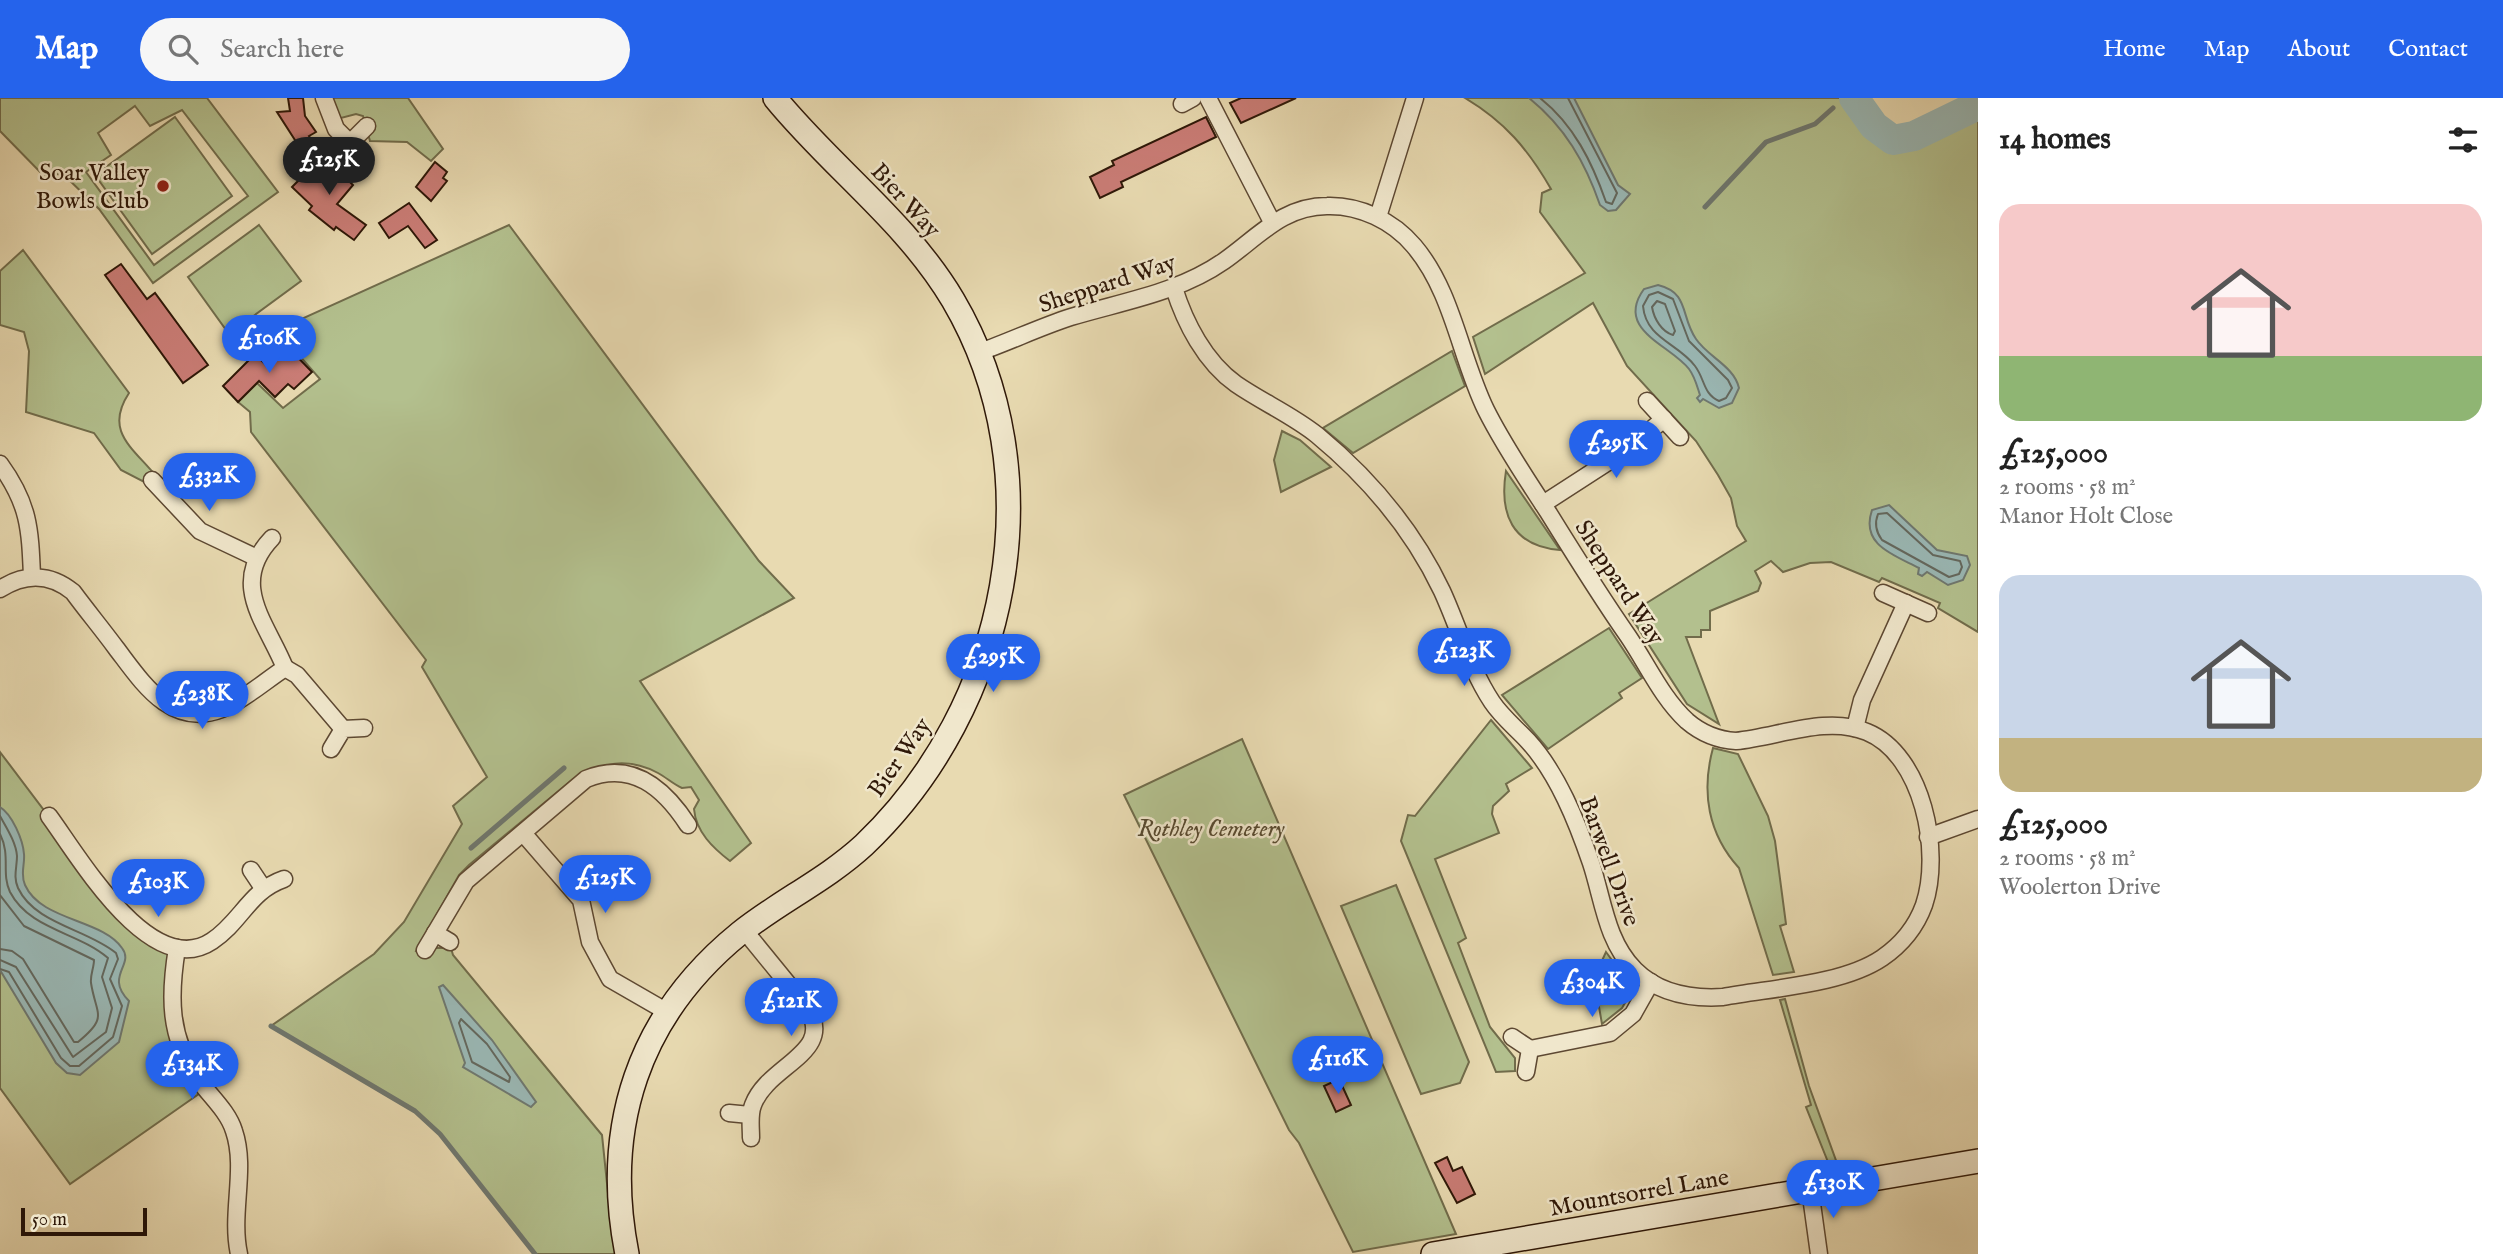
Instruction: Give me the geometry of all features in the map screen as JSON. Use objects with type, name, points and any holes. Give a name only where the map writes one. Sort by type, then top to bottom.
[{"type":"street","points":[[324,98],[336,129],[365,158]]},
{"type":"street","name":"Bier Way","points":[[627,1254],[617,1176],[625,1110],[642,1062],[668,1013],[720,950],[744,930],[830,874],[896,811],[930,766],[957,720],[978,673],[994,626],[1010,529],[1009,481],[1002,435],[980,352],[952,298],[906,234],[861,186],[813,144],[775,98]]},
{"type":"street","points":[[1208,98],[1272,222]]},
{"type":"street","points":[[1378,217],[1415,98]]},
{"type":"street","points":[[350,143],[367,126]]},
{"type":"street","name":"Sheppard Way","points":[[980,352],[1059,321],[1174,288],[1223,262],[1272,222],[1301,209],[1327,206],[1348,208],[1378,217],[1414,246],[1432,274],[1461,338],[1485,407],[1513,460],[1674,707],[1699,730],[1724,740],[1736,741],[1828,726],[1855,728],[1879,738],[1896,752],[1909,768],[1928,837],[1930,862],[1928,893],[1918,919],[1902,941],[1882,958],[1861,969],[1784,985]]},
{"type":"street","name":"Barwell Drive","points":[[1174,288],[1183,315],[1197,339],[1234,383],[1317,436],[1365,479],[1399,520],[1432,571],[1493,703],[1528,741],[1556,783],[1591,863],[1614,940],[1635,970],[1666,990],[1703,998],[1784,985]]},
{"type":"street","points":[[1647,401],[1680,437]]},
{"type":"street","points":[[1543,504],[1601,468],[1664,419]]},
{"type":"street","points":[[0,464],[20,495],[27,513],[32,576]]},
{"type":"street","points":[[152,480],[158,500],[200,531],[257,558]]},
{"type":"street","points":[[272,538],[257,558],[253,588],[254,607],[285,668],[296,675],[343,729]]},
{"type":"street","points":[[0,589],[32,576],[63,583],[73,592],[148,690],[159,701],[182,712],[209,713],[222,709],[285,668]]},
{"type":"street","points":[[1883,593],[1928,612]]},
{"type":"street","points":[[1855,728],[1862,700],[1906,603]]},
{"type":"street","points":[[343,729],[364,727]]},
{"type":"street","points":[[331,749],[343,729]]},
{"type":"street","points":[[425,950],[466,881],[576,786],[597,775],[624,773],[639,777],[682,804],[688,825]]},
{"type":"street","points":[[49,816],[128,919],[154,940],[177,948],[211,942],[239,918],[263,888],[284,880]]},
{"type":"street","points":[[1928,837],[1978,819]]},
{"type":"street","points":[[523,833],[581,901],[590,942],[610,979],[668,1013]]},
{"type":"street","points":[[251,870],[263,888]]},
{"type":"street","points":[[744,930],[806,1006],[815,1019],[817,1029],[810,1047],[769,1079],[753,1104],[750,1115],[751,1138]]},
{"type":"street","points":[[435,933],[450,942]]},
{"type":"street","points":[[177,948],[171,985],[172,1019],[178,1042],[197,1077],[234,1128],[240,1154],[235,1198],[235,1237],[239,1254]]},
{"type":"street","points":[[1512,1037],[1530,1049],[1610,1033],[1633,1014],[1651,982]]},
{"type":"street","points":[[1526,1072],[1530,1049]]},
{"type":"street","points":[[729,1114],[750,1115]]},
{"type":"street","name":"Mountsorrel Lane","points":[[1433,1254],[1978,1161]]},
{"type":"street","points":[[1810,1189],[1819,1254]]},
{"type":"green space","points":[[0,98],[207,98],[278,192],[153,283],[99,209],[63,174],[43,175],[0,131]],"holes":[[[135,106],[150,126],[182,110],[248,196],[154,265],[86,172],[111,155],[98,133]]]},
{"type":"green space","points":[[328,98],[408,98],[443,149],[431,161],[407,142],[370,141],[363,116],[356,114],[341,118],[332,112]]},
{"type":"green space","points":[[1465,98],[1856,98],[1866,116],[1888,137],[1909,137],[1978,105],[1978,632],[1938,608],[1940,603],[1882,578],[1879,582],[1831,562],[1810,563],[1783,572],[1771,561],[1755,571],[1761,583],[1758,591],[1710,611],[1710,630],[1701,630],[1701,637],[1686,637],[1719,724],[1687,704],[1629,614],[1746,541],[1737,526],[1731,498],[1696,441],[1627,366],[1593,303],[1485,374],[1473,337],[1585,273],[1540,212],[1542,193],[1551,189],[1533,161],[1504,127]]},
{"type":"green space","name":"Soar Valley Bowls Club","points":[[175,117],[232,196],[152,254],[95,175]]},
{"type":"green space","points":[[259,225],[301,281],[229,334],[188,277]]},
{"type":"green space","points":[[509,225],[759,561],[794,598],[640,681],[751,843],[730,861],[712,845],[698,825],[694,809],[699,800],[691,787],[682,788],[658,773],[636,765],[605,765],[573,779],[469,865],[459,875],[416,951],[426,956],[433,948],[451,948],[453,955],[602,1135],[609,1203],[619,1254],[535,1254],[440,1134],[415,1111],[271,1026],[374,954],[404,922],[462,824],[453,806],[487,777],[422,667],[426,660],[251,432],[250,412],[238,402],[257,383],[283,408],[320,379],[277,330]]},
{"type":"green space","points":[[23,250],[129,393],[122,406],[120,428],[130,447],[156,476],[150,485],[121,470],[94,433],[26,412],[29,351],[24,332],[0,325],[0,271]]},
{"type":"green space","points":[[1452,351],[1465,386],[1353,453],[1323,428]]},
{"type":"green space","points":[[1282,431],[1300,440],[1331,467],[1281,492],[1274,460]]},
{"type":"green space","points":[[1506,471],[1560,550],[1530,542],[1512,525],[1505,501]]},
{"type":"green space","points":[[1609,628],[1642,678],[1619,693],[1622,698],[1548,749],[1502,695]]},
{"type":"green space","points":[[1491,720],[1532,768],[1506,784],[1509,791],[1493,806],[1492,814],[1499,833],[1435,859],[1466,938],[1458,943],[1490,1027],[1515,1058],[1515,1071],[1496,1072],[1401,841],[1408,815],[1415,816]]},
{"type":"green space","name":"Rothley Cemetery","points":[[1242,739],[1456,1234],[1353,1252],[1299,1143],[1289,1130],[1124,795]]},
{"type":"green space","points":[[1713,748],[1738,754],[1768,816],[1775,841],[1786,924],[1780,926],[1794,972],[1773,975],[1739,868],[1728,855],[1714,827],[1708,796],[1709,764]]},
{"type":"green space","points":[[0,752],[105,891],[177,948],[172,1019],[206,1089],[70,1184],[0,1088]]},
{"type":"green space","points":[[1396,885],[1469,1062],[1460,1083],[1421,1094],[1341,906]]},
{"type":"green space","points":[[1606,952],[1633,989],[1622,1008],[1602,1024],[1594,978]]},
{"type":"green space","points":[[1785,999],[1809,1086],[1838,1166],[1830,1167],[1806,1107],[1811,1105],[1780,1000]]},
{"type":"water","points":[[1529,98],[1574,98],[1618,185],[1630,194],[1616,210],[1608,211],[1600,205],[1588,174],[1572,146],[1553,121]]},
{"type":"water","points":[[1658,285],[1668,289],[1680,300],[1696,339],[1736,380],[1739,388],[1732,403],[1719,408],[1703,399],[1700,402],[1697,398],[1700,395],[1697,385],[1689,369],[1640,326],[1636,315],[1637,303],[1644,289]]},
{"type":"water","points":[[1889,505],[1937,550],[1967,556],[1970,565],[1963,580],[1948,585],[1927,572],[1922,576],[1918,574],[1919,568],[1890,553],[1875,540],[1870,522],[1872,510]]},
{"type":"water","points":[[0,807],[9,815],[19,835],[24,854],[24,881],[33,897],[57,913],[113,938],[125,954],[119,985],[129,1001],[119,1042],[80,1075],[67,1073],[56,1063],[0,970]]},
{"type":"water","points":[[443,985],[492,1040],[536,1102],[531,1107],[463,1067],[465,1063],[439,987]]},
{"type":"building","points":[[288,98],[303,98],[305,116],[316,132],[309,136],[314,144],[302,151],[277,112],[290,111]]},
{"type":"building","points":[[1241,98],[1296,98],[1241,123],[1230,103]]},
{"type":"building","points":[[1206,117],[1216,137],[1121,182],[1123,187],[1100,198],[1090,177],[1114,165],[1112,161]]},
{"type":"building","points":[[323,156],[353,185],[337,204],[366,225],[354,240],[336,227],[334,230],[309,210],[312,206],[292,187]]},
{"type":"building","points":[[435,162],[447,172],[443,178],[447,181],[431,201],[416,187]]},
{"type":"building","points":[[409,203],[437,240],[425,248],[408,226],[389,238],[379,223]]},
{"type":"building","points":[[121,264],[147,299],[155,293],[208,365],[183,383],[105,275]]},
{"type":"building","points":[[287,346],[312,372],[294,389],[288,384],[275,397],[259,381],[238,402],[223,386],[255,354],[267,366]]},
{"type":"building","points":[[1339,1079],[1351,1105],[1336,1112],[1324,1086]]},
{"type":"building","points":[[1447,1157],[1453,1171],[1462,1167],[1475,1194],[1457,1203],[1435,1163]]},
{"type":"waterway","points":[[1854,98],[1874,126],[1893,140],[1914,136],[1978,105]]},
{"type":"waterway","points":[[1705,207],[1766,142],[1815,124],[1833,108]]},
{"type":"waterway","points":[[471,848],[564,768]]},
{"type":"waterway","points":[[271,1026],[415,1111],[440,1134],[535,1254]]},
{"type":"place","name":"Soar Valley Bowls Club","points":[[163,186]]}]
